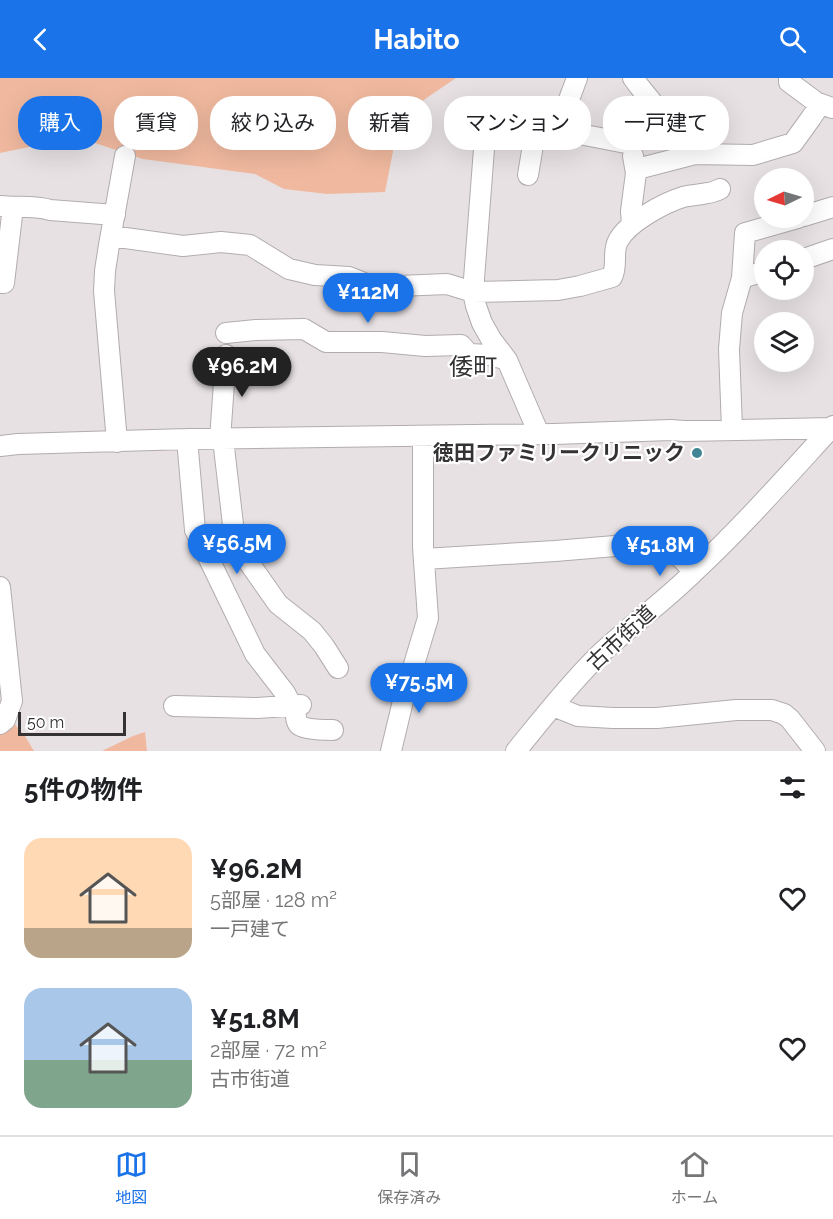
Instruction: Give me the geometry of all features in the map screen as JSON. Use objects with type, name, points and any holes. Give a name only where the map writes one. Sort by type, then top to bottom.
[{"type":"street","points":[[570,96],[577,78]]},
{"type":"street","points":[[633,78],[647,96]]},
{"type":"street","points":[[789,78],[789,82],[816,102],[828,107]]},
{"type":"street","points":[[634,167],[641,168],[696,154],[753,155],[793,143],[817,109],[828,107]]},
{"type":"street","points":[[484,150],[473,291],[482,323],[507,360],[539,434]]},
{"type":"street","points":[[528,175],[532,150]]},
{"type":"street","points":[[632,150],[636,173],[631,211],[632,225]]},
{"type":"street","points":[[117,442],[104,291],[105,271],[125,156]]},
{"type":"street","points":[[111,236],[183,246],[221,242],[249,246],[289,269],[315,275],[350,277],[374,287],[447,284],[473,291],[558,290],[612,277],[615,271],[615,251],[618,240],[632,225],[681,198],[720,189]]},
{"type":"street","points":[[0,283],[4,283],[6,207],[115,215]]},
{"type":"street","points":[[814,213],[833,207]]},
{"type":"street","points":[[732,429],[729,350],[732,313],[742,278],[745,233],[763,228]]},
{"type":"street","points":[[814,256],[833,249]]},
{"type":"street","points":[[742,278],[754,274]]},
{"type":"street","points":[[226,333],[304,329],[326,342],[461,345],[469,354],[490,355],[507,360]]},
{"type":"street","points":[[226,355],[222,439],[234,533],[240,550],[278,604],[312,631],[338,668]]},
{"type":"street","points":[[0,446],[222,439],[832,427]]},
{"type":"street","name":"古市街道","points":[[516,751],[595,660],[694,573],[832,427]]},
{"type":"street","points":[[391,751],[428,618],[424,559],[423,436]]},
{"type":"street","points":[[187,440],[195,530],[255,654],[296,706],[297,722],[300,726],[333,730]]},
{"type":"street","points":[[424,559],[651,543],[667,547],[694,573]]},
{"type":"street","points":[[0,587],[12,701],[5,720],[0,723]]},
{"type":"street","points":[[174,706],[257,708],[296,706]]},
{"type":"street","points":[[553,706],[578,716],[613,718],[657,718],[736,710],[772,710],[790,719],[815,751]]},
{"type":"shaded area","points":[[0,78],[456,78],[429,96],[348,96],[348,150],[393,150],[385,192],[327,194],[284,189],[255,174],[143,159],[116,150],[198,150],[198,96],[114,96],[114,149],[102,145],[102,96],[18,96],[18,149],[0,153]]},
{"type":"shaded area","points":[[12,721],[34,751],[0,751],[0,733]]},
{"type":"shaded area","points":[[145,732],[147,751],[102,751],[133,736]]},
{"type":"place","name":"徳田ファミリークリニック","points":[[697,453]]},
{"type":"district","name":"倭町","points":[[473,367]]}]
